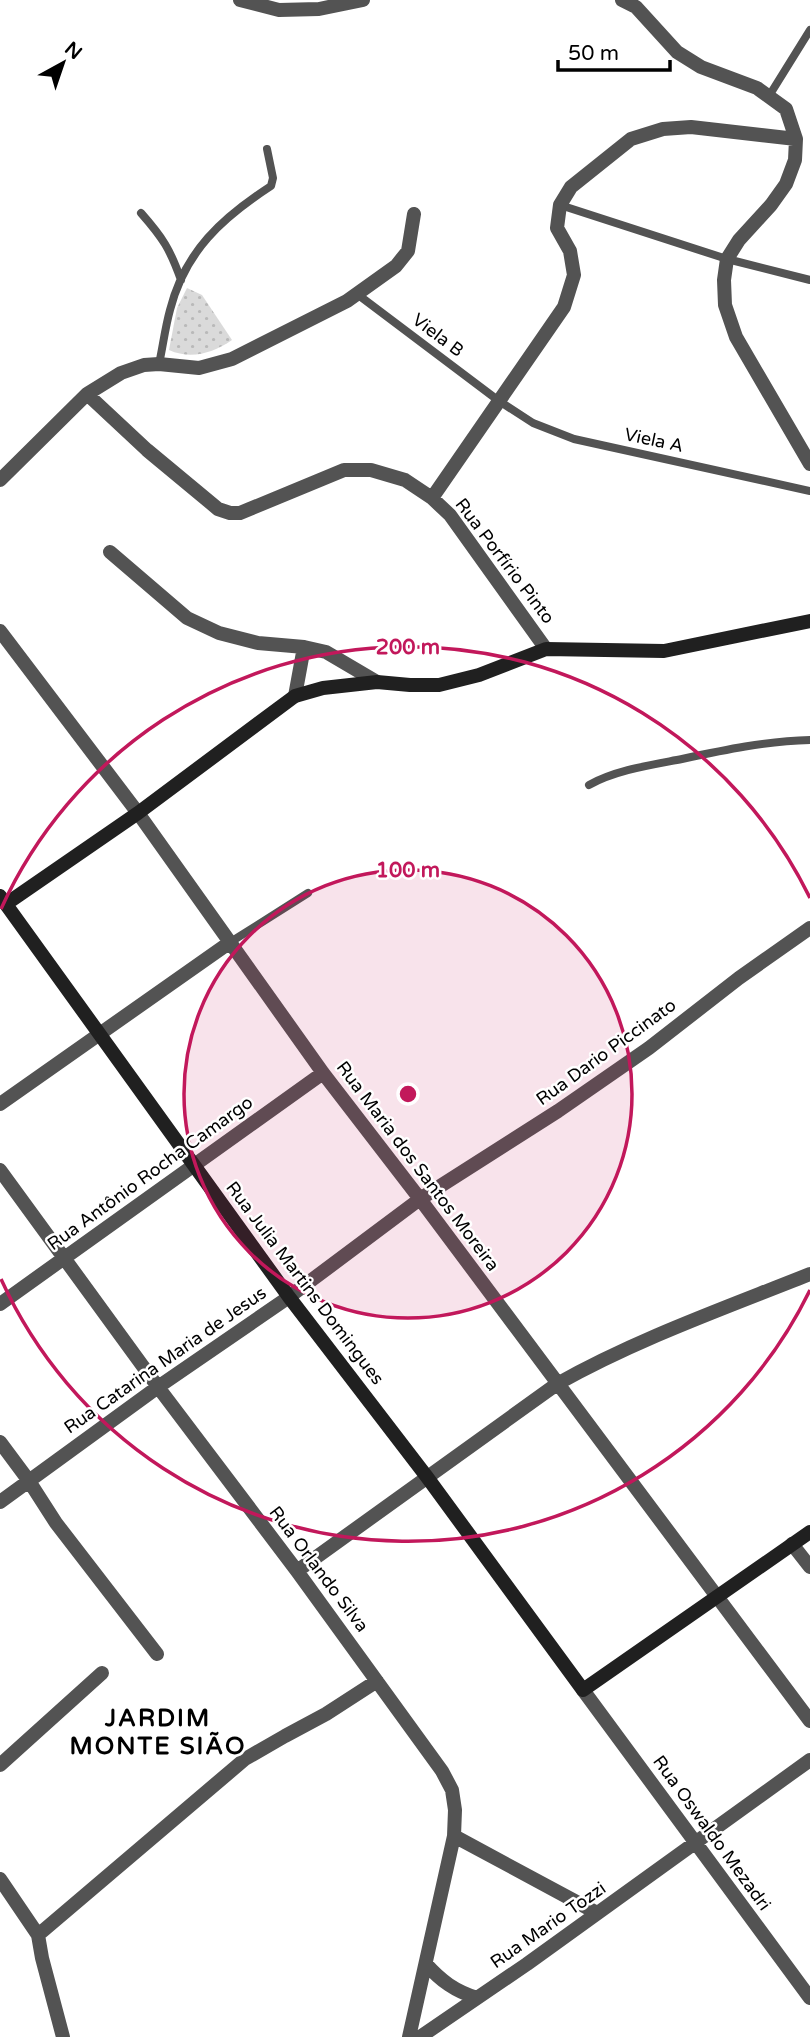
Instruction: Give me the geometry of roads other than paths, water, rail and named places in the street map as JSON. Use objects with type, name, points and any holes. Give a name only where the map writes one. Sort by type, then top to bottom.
[{"type":"main road","points":[[3,900],[138,813],[295,696],[323,688],[377,682],[439,685],[479,675],[547,649],[664,651],[810,621]]},
{"type":"main road","name":"Rua Julia Martins Domingues","points":[[3,900],[289,1297],[428,1477],[583,1690]]},
{"type":"main road","points":[[583,1690],[810,1532]]},
{"type":"street","points":[[240,0],[279,10],[292,10],[319,9],[363,0]]},
{"type":"street","points":[[622,0],[636,7],[677,52],[701,67],[757,88],[786,108],[796,139],[795,160],[786,184],[771,205],[738,240],[727,259],[725,305],[736,337],[810,464]]},
{"type":"street","points":[[432,498],[564,307],[574,275],[570,251],[557,228],[560,205],[571,187],[631,139],[663,128],[691,127],[796,139]]},
{"type":"street","points":[[0,480],[88,394],[121,373],[144,365],[199,368],[232,359],[358,294],[396,266],[408,251],[414,214]]},
{"type":"street","name":"Rua Porfírio Pinto","points":[[88,394],[147,450],[218,509],[230,513],[240,513],[344,470],[371,470],[405,480],[450,514],[547,649]]},
{"type":"street","points":[[110,552],[187,618],[219,633],[245,640],[326,652],[377,682]]},
{"type":"street","name":"Rua Maria dos Santos Moreira","points":[[0,631],[138,813],[323,1073],[810,1721]]},
{"type":"street","points":[[295,696],[304,648]]},
{"type":"street","name":"Rua Dario Piccinato","points":[[420,1199],[570,1103],[649,1048],[739,978],[810,928]]},
{"type":"street","points":[[0,1104],[229,943]]},
{"type":"street","name":"Rua Antônio Rocha Camargo","points":[[0,1304],[323,1073]]},
{"type":"street","name":"Rua Orlando Silva","points":[[0,1170],[158,1387],[297,1571],[442,1771],[452,1790],[455,1810],[454,1836],[409,2037]]},
{"type":"street","name":"Rua Catarina Maria de Jesus","points":[[0,1502],[158,1387],[289,1297],[420,1199]]},
{"type":"street","points":[[297,1571],[556,1384],[668,1332],[810,1274]]},
{"type":"street","points":[[0,1442],[56,1522],[157,1654]]},
{"type":"street","points":[[792,1544],[810,1567]]},
{"type":"street","points":[[0,1765],[102,1673]]},
{"type":"street","points":[[38,1935],[246,1759],[326,1714],[377,1681]]},
{"type":"street","name":"Rua Oswaldo Mezadri","points":[[583,1690],[810,1998]]},
{"type":"street","name":"Rua Mario Tozzi","points":[[420,2037],[810,1760]]},
{"type":"street","points":[[454,1836],[597,1913]]},
{"type":"street","points":[[0,1879],[38,1935],[63,2037]]},
{"type":"street","points":[[426,1964],[441,1981],[460,1993],[477,1998]]},
{"type":"lane","points":[[769,96],[810,30]]},
{"type":"lane","points":[[159,364],[170,309],[184,271],[198,247],[230,214],[271,186],[273,178],[267,149]]},
{"type":"lane","points":[[560,205],[727,259],[810,279]]},
{"type":"lane","points":[[141,214],[162,237],[181,280]]},
{"type":"lane","name":"Viela B","points":[[358,294],[499,401]]},
{"type":"lane","name":"Viela A","points":[[499,401],[533,423],[574,439],[810,491]]},
{"type":"lane","points":[[589,785],[603,777],[665,762],[766,742],[810,740]]},
{"type":"lane","points":[[229,943],[308,893]]},
{"type":"district","name":"JARDIM MONTE SIÃO","points":[[158,1732]]}]
